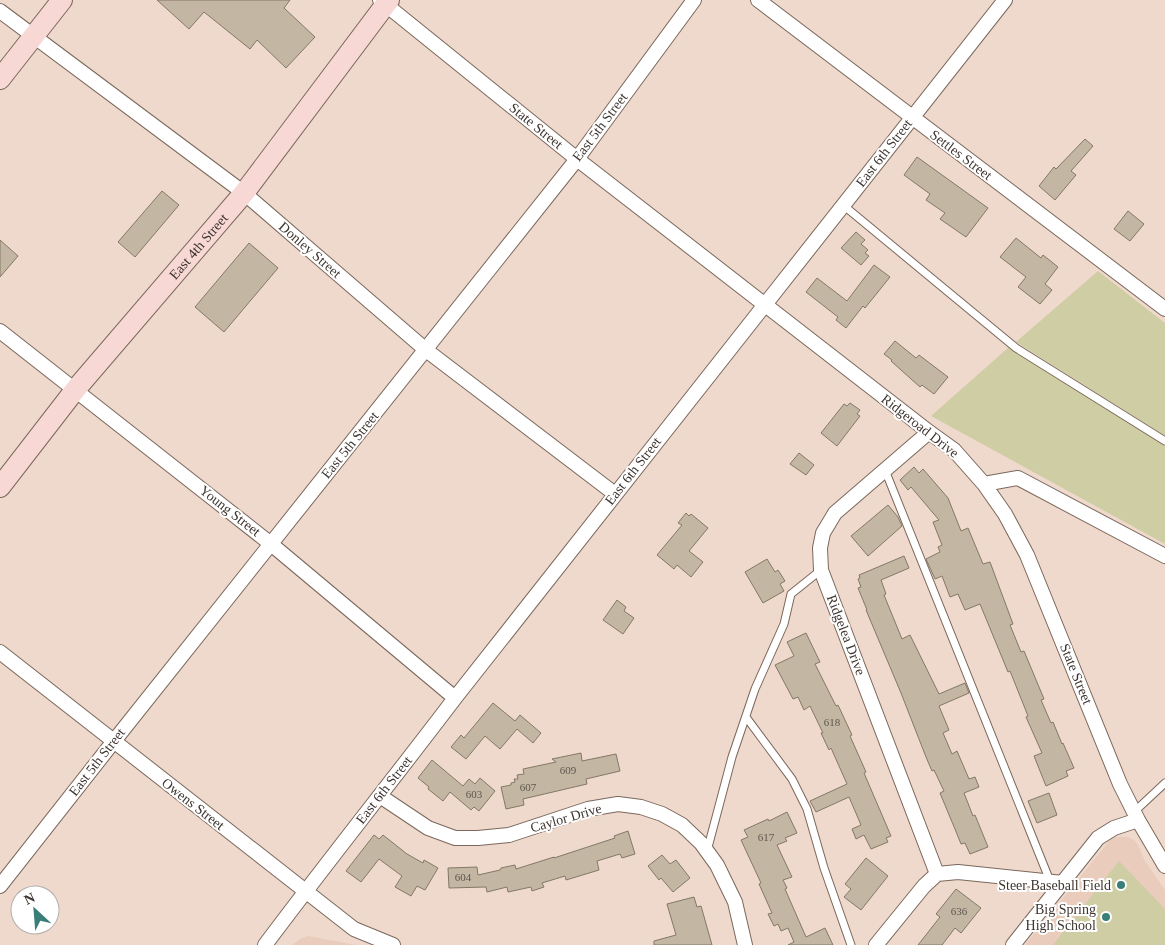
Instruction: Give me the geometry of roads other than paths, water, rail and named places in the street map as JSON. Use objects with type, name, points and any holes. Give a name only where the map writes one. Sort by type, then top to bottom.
[{"type":"main road","points":[[0,79],[62,0]]},
{"type":"main road","name":"East 4th Street","points":[[0,486],[76,390],[244,193],[385,2]]},
{"type":"street","name":"East 5th Street","points":[[0,886],[577,159],[694,0]]},
{"type":"street","name":"Settles Street","points":[[758,0],[1165,309]]},
{"type":"street","name":"East 6th Street","points":[[265,945],[455,698],[1005,0]]},
{"type":"street","name":"State Street","points":[[385,2],[577,159],[765,305]]},
{"type":"street","name":"Donley Street","points":[[0,12],[244,193],[426,350],[615,494]]},
{"type":"street","name":"Ridgeroad Drive","points":[[765,305],[954,450],[984,484]]},
{"type":"street","name":"Young Street","points":[[0,331],[271,544],[455,698]]},
{"type":"street","name":"Ridgelea Drive","points":[[929,432],[835,513],[823,532],[820,548],[821,570],[937,874]]},
{"type":"street","points":[[984,484],[1018,478],[1165,556]]},
{"type":"street","name":"State Street","points":[[984,484],[1005,514],[1027,555],[1120,784],[1165,866]]},
{"type":"street","name":"Owens Street","points":[[0,652],[354,929],[393,945]]},
{"type":"street","name":"Caylor Drive","points":[[380,796],[428,828],[455,838],[509,835],[588,809],[618,804],[641,807],[662,814],[682,825],[701,843],[717,865],[735,902],[745,945]]},
{"type":"street","points":[[1013,945],[1057,882],[1098,838],[1136,816]]},
{"type":"street","points":[[876,945],[924,886],[937,874],[958,872],[1057,882]]},
{"type":"lane","points":[[843,205],[1016,348],[1165,441]]},
{"type":"lane","points":[[885,470],[1057,882]]},
{"type":"lane","points":[[707,851],[732,757],[755,689],[784,624],[791,594],[821,570]]},
{"type":"lane","points":[[746,716],[792,779],[807,809],[824,868],[851,945]]},
{"type":"lane","points":[[1136,816],[1165,783]]},
{"type":"place","name":"Steer Baseball Field","points":[[1121,885]]},
{"type":"place","name":"Big Spring High School","points":[[1106,917]]}]
